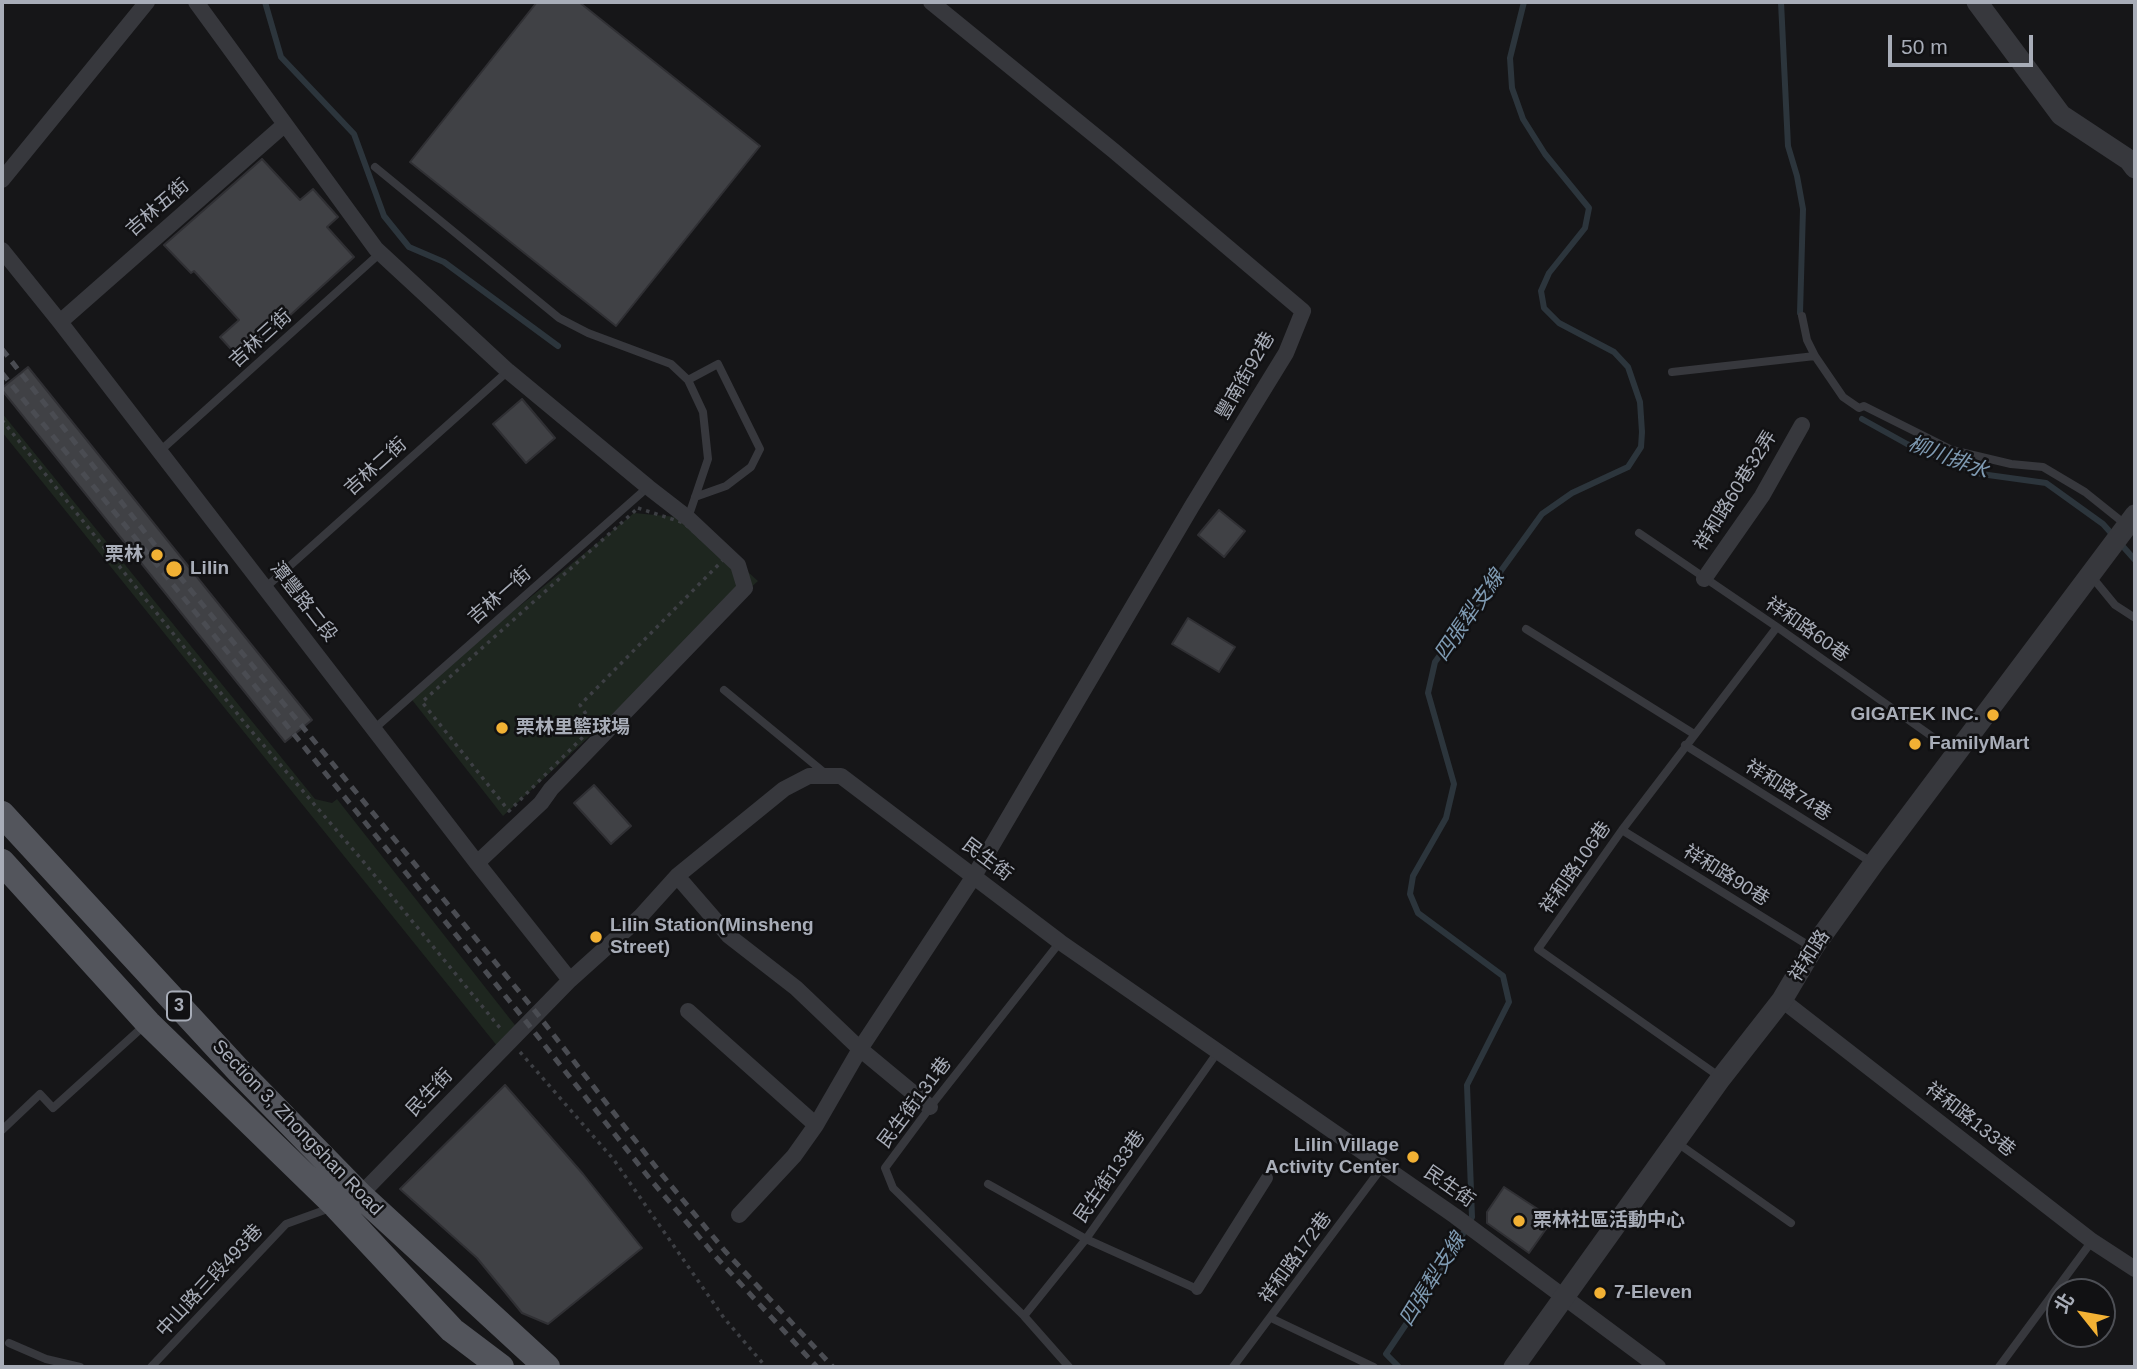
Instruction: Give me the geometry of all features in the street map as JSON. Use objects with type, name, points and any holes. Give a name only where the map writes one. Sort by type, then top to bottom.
[{"type":"main road","name":"Section 3, Zhongshan Road","points":[[2,814],[239,1071],[360,1195],[547,1367]]},
{"type":"main road","name":"Section 3, Zhongshan Road","points":[[2,862],[148,1023],[336,1206],[452,1330],[501,1367]]},
{"type":"street","points":[[2,180],[147,2]]},
{"type":"street","points":[[196,2],[376,249],[508,371],[688,518],[738,565],[745,588],[551,789],[541,803],[477,863]]},
{"type":"street","name":"豐南街92巷","points":[[931,2],[1114,151],[1303,311],[1286,353],[1192,506],[974,876]]},
{"type":"street","points":[[1977,2],[2038,87],[2061,114],[2129,160],[2135,167]]},
{"type":"street","name":"吉林五街","points":[[60,322],[284,125]]},
{"type":"street","name":"潭豐路二段","points":[[2,250],[570,981]]},
{"type":"street","name":"祥和路60巷32弄","points":[[1704,579],[1762,496],[1802,425]]},
{"type":"street","name":"祥和路","points":[[1514,1367],[1721,1078],[1782,1000],[1813,948],[1874,863],[2130,522]]},
{"type":"street","name":"民生街","points":[[336,1206],[360,1195],[570,981],[640,917],[677,876],[785,789],[809,776],[841,776],[1060,942],[1455,1216],[1658,1367]]},
{"type":"street","points":[[677,876],[729,936],[796,988],[860,1049],[930,1107]]},
{"type":"street","points":[[739,1215],[794,1156],[817,1125],[860,1049],[974,876]]},
{"type":"street","name":"祥和路133巷","points":[[1782,1000],[2092,1241],[2135,1269]]},
{"type":"street","points":[[688,1011],[817,1125]]},
{"type":"street","points":[[1197,1289],[1267,1178]]},
{"type":"lane","points":[[375,167],[559,318],[588,333],[671,364],[688,380],[703,412],[708,459],[688,518]]},
{"type":"lane","name":"吉林三街","points":[[160,451],[378,255],[376,249]]},
{"type":"lane","points":[[1802,316],[1807,340],[1815,356],[1843,397],[1858,408],[1864,405],[1952,450],[2004,463],[2043,467],[2130,522]]},
{"type":"lane","points":[[1672,372],[1815,356]]},
{"type":"lane","points":[[688,380],[718,364],[760,449],[751,467],[726,486],[695,497]]},
{"type":"lane","name":"吉林二街","points":[[265,588],[508,371]]},
{"type":"lane","name":"吉林一街","points":[[373,729],[648,487]]},
{"type":"lane","name":"祥和路60巷","points":[[1639,533],[1956,754]]},
{"type":"lane","points":[[2091,576],[2115,605],[2135,618]]},
{"type":"lane","name":"祥和路106巷","points":[[1721,1078],[1538,949],[1693,734],[1777,627]]},
{"type":"lane","points":[[1526,629],[1693,734]]},
{"type":"lane","points":[[724,690],[828,776]]},
{"type":"lane","name":"祥和路74巷","points":[[1685,745],[1874,863]]},
{"type":"lane","name":"祥和路90巷","points":[[1622,830],[1813,948]]},
{"type":"lane","name":"民生街131巷","points":[[1060,942],[885,1168],[893,1188],[1024,1316],[1069,1367]]},
{"type":"lane","points":[[2,1130],[40,1094],[53,1108],[148,1023]]},
{"type":"lane","name":"民生街133巷","points":[[1024,1316],[1086,1238],[1217,1053]]},
{"type":"lane","points":[[1676,1142],[1791,1223]]},
{"type":"lane","name":"祥和路172巷","points":[[1233,1367],[1383,1166]]},
{"type":"lane","points":[[988,1184],[1086,1238],[1197,1289]]},
{"type":"lane","name":"中山路三段493巷","points":[[151,1367],[286,1224],[336,1206]]},
{"type":"lane","points":[[1999,1367],[2092,1241]]},
{"type":"lane","points":[[1271,1318],[1374,1367]]},
{"type":"lane","points":[[9,1343],[46,1359],[80,1367]]},
{"type":"path","points":[[2,420],[248,727]]},
{"type":"path","points":[[638,508],[684,523],[724,559],[580,705],[594,726],[509,811],[422,702],[638,508]]},
{"type":"shaded area","points":[[2,413],[315,799],[332,803],[337,799],[518,1029],[498,1047],[2,432]]},
{"type":"shaded area","points":[[634,513],[688,518],[758,581],[503,816],[409,696]]},
{"type":"building","points":[[537,2],[579,2],[760,146],[616,326],[410,162]]},
{"type":"building","points":[[262,159],[300,200],[313,189],[338,217],[327,227],[354,257],[241,360],[220,337],[239,320],[194,271],[191,273],[164,245]]},
{"type":"building","name":"栗林","points":[[28,367],[312,720],[285,742],[2,390]]},
{"type":"building","points":[[522,399],[555,438],[526,463],[493,424]]},
{"type":"building","points":[[1219,510],[1245,531],[1224,557],[1198,535]]},
{"type":"building","points":[[1188,618],[1235,647],[1219,672],[1172,644]]},
{"type":"building","points":[[594,785],[631,826],[611,844],[574,803]]},
{"type":"building","points":[[505,1085],[583,1174],[642,1248],[548,1324],[522,1313],[477,1258],[400,1189]]},
{"type":"building","name":"栗林社區活動中心","points":[[1504,1187],[1553,1219],[1529,1253],[1487,1223],[1487,1212]]},
{"type":"waterway","points":[[265,2],[281,57],[354,134],[384,216],[409,247],[444,262],[558,346]]},
{"type":"waterway","name":"四張犁支線","points":[[1399,1367],[1386,1354],[1446,1265],[1472,1217],[1467,1085],[1509,1002],[1503,976],[1418,913],[1410,894],[1413,876],[1446,818],[1454,784],[1428,693],[1435,662],[1542,514],[1572,493],[1628,467],[1641,447],[1640,402],[1628,367],[1614,352],[1559,323],[1544,308],[1541,291],[1549,273],[1585,228],[1589,208],[1545,154],[1523,119],[1512,88],[1510,58],[1524,2]]},
{"type":"waterway","name":"柳川排水","points":[[1781,2],[1788,146],[1803,209],[1800,313]]},
{"type":"waterway","name":"柳川排水","points":[[1862,419],[1907,444],[1981,474],[2046,483],[2103,524],[2135,560]]},
{"type":"railway","points":[[2,349],[176,572],[535,1011],[659,1171],[725,1251],[833,1367]]},
{"type":"railway","points":[[2,373],[650,1179],[717,1258],[817,1367]]},
{"type":"place","name":"栗林","points":[[157,555]]},
{"type":"place","name":"Lilin","points":[[174,569]]},
{"type":"place","name":"GIGATEK INC.","points":[[1993,715]]},
{"type":"place","name":"栗林里籃球場","points":[[502,728]]},
{"type":"place","name":"FamilyMart","points":[[1915,744]]},
{"type":"place","name":"Lilin Station(Minsheng Street)","points":[[596,937]]},
{"type":"place","name":"Lilin Village Activity Center","points":[[1413,1157]]},
{"type":"place","name":"栗林社區活動中心","points":[[1519,1221]]},
{"type":"place","name":"7-Eleven","points":[[1600,1293]]}]
